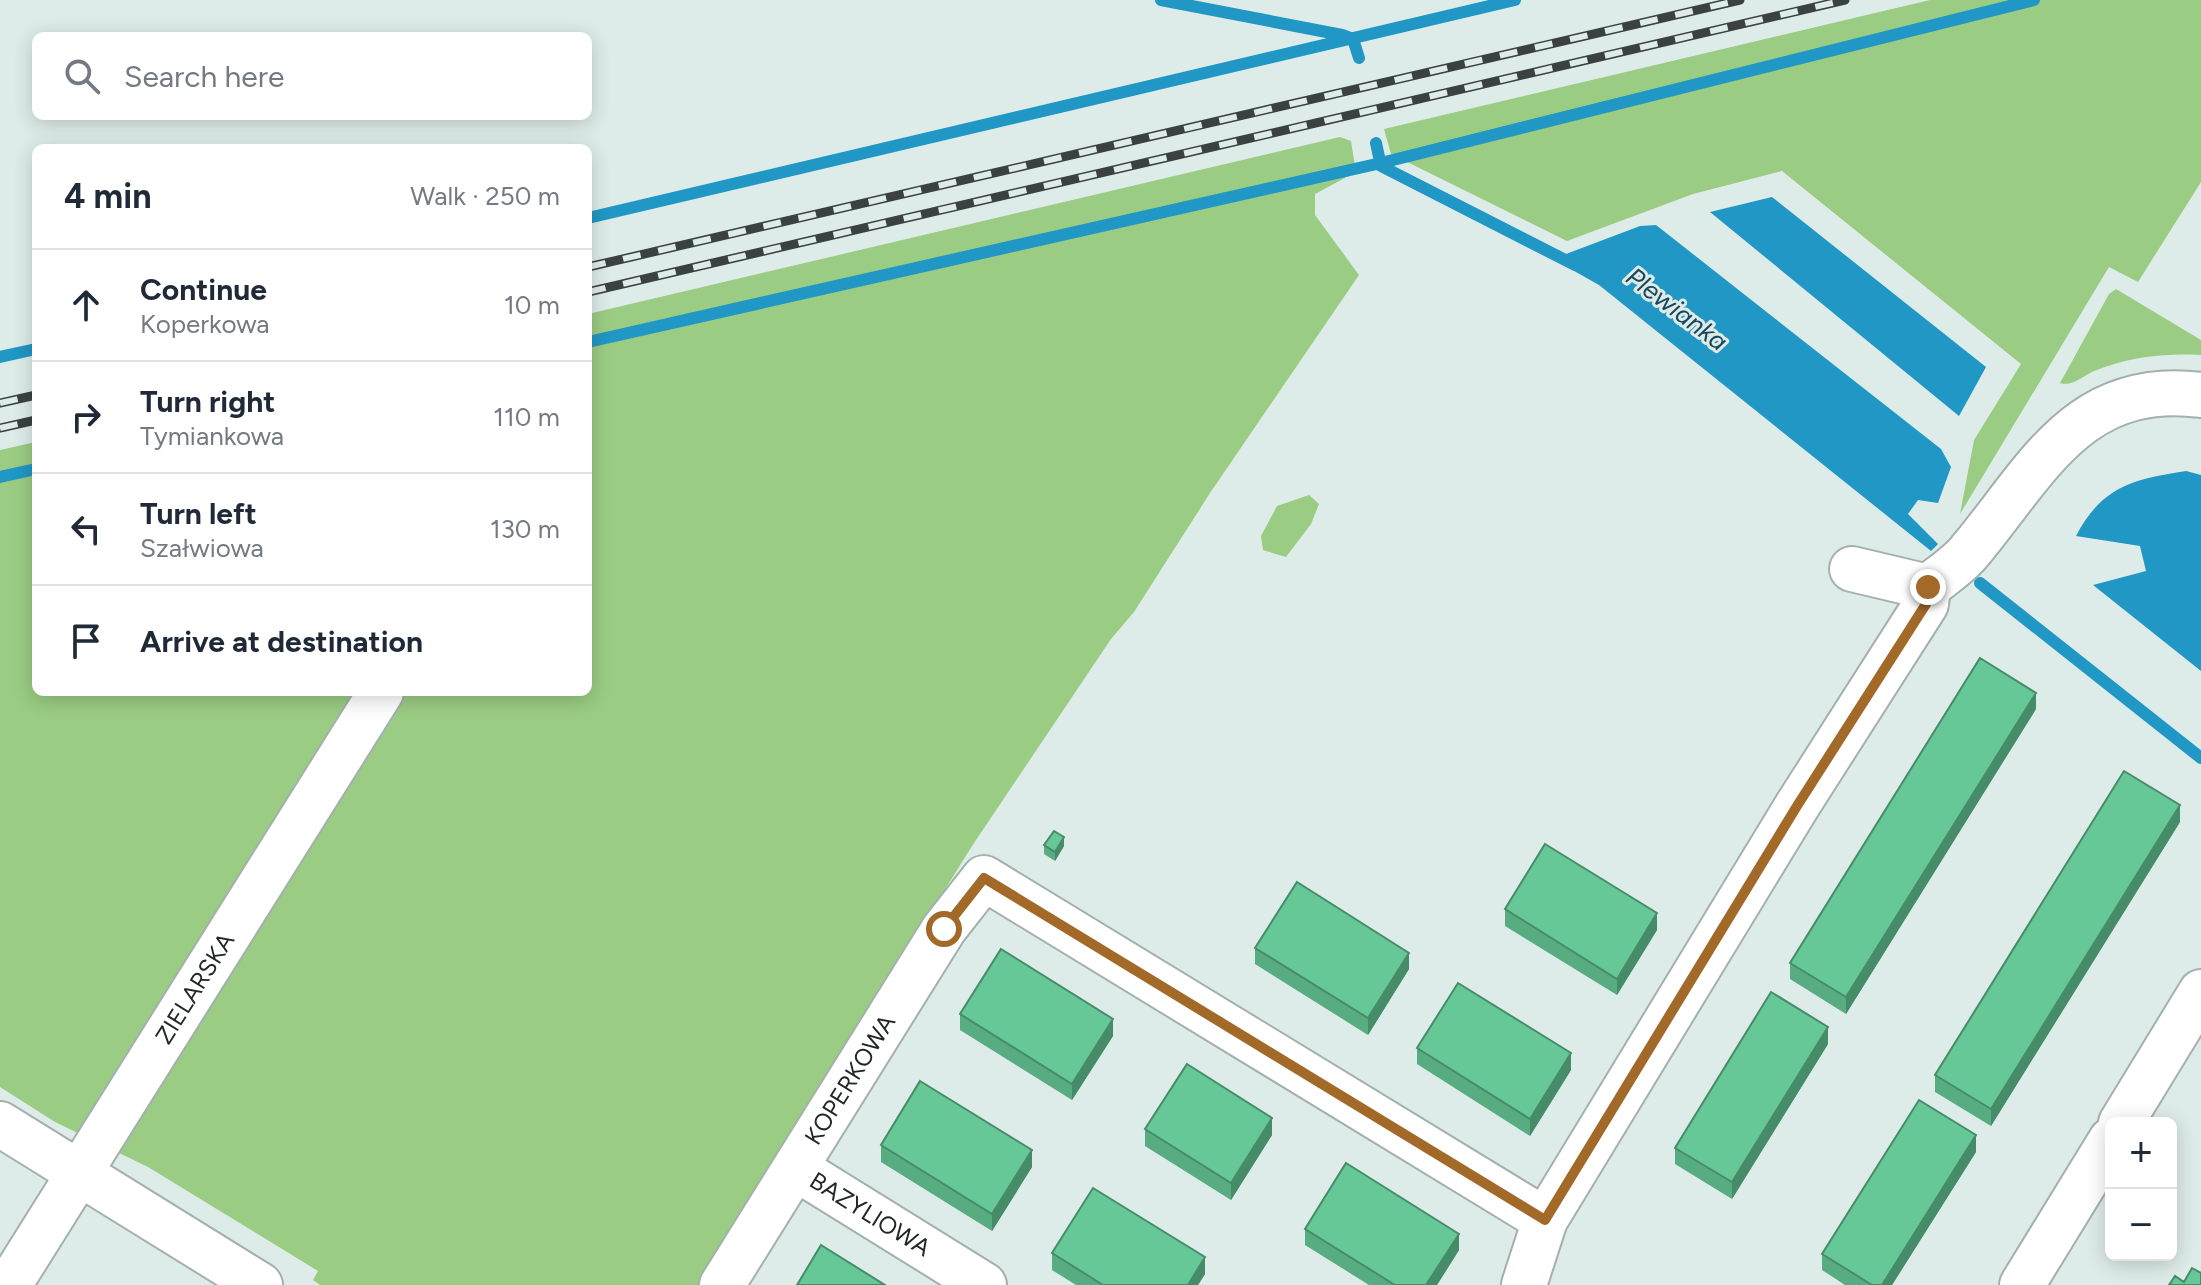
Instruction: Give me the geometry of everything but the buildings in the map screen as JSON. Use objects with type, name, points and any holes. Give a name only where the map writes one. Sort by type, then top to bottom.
[{"type":"street","points":[[1524,1285],[1545,1220],[1797,806],[1926,604],[1928,587],[1968,554],[2021,482],[2070,431],[2098,412],[2130,397],[2161,392],[2201,395]]},
{"type":"street","points":[[1852,569],[1928,587]]},
{"type":"street","name":"ZIELARSKA","points":[[9,1285],[378,696]]},
{"type":"street","name":"KOPERKOWA","points":[[722,1285],[944,929],[984,878],[1545,1220]]},
{"type":"street","points":[[2125,1117],[2201,992]]},
{"type":"street","points":[[5,1137],[78,1174],[260,1285]]},
{"type":"street","points":[[2022,1285],[2105,1150]]},
{"type":"street","name":"BAZYLIOWA","points":[[797,1169],[984,1285]]},
{"type":"green space","points":[[1930,0],[2201,0],[2201,182],[2138,282],[2109,267],[1960,514],[1974,440],[2021,364],[1782,171],[1693,194],[1567,241],[1391,154],[1384,129]]},
{"type":"green space","points":[[1340,137],[1351,141],[1356,172],[1315,194],[1315,215],[1359,275],[1210,493],[1134,612],[1111,639],[972,846],[699,1285],[320,1285],[313,1280],[318,1271],[148,1167],[55,1122],[0,1087],[0,450],[32,443],[32,696],[592,696],[592,313]]},
{"type":"green space","points":[[2116,289],[2201,340],[2201,355],[2160,355],[2133,359],[2107,366],[2073,382],[2060,383],[2109,294]]},
{"type":"green space","points":[[1309,495],[1319,504],[1311,524],[1286,557],[1263,550],[1261,536],[1277,506]]},
{"type":"water","points":[[1772,197],[1986,367],[1959,416],[1710,212]]},
{"type":"water","points":[[1656,225],[1941,449],[1951,467],[1938,503],[1918,500],[1908,514],[1938,544],[1931,551],[1599,285],[1560,263],[1566,254],[1640,226]]},
{"type":"water","points":[[2186,471],[2201,475],[2201,671],[2093,585],[2146,571],[2140,546],[2076,536],[2097,506],[2121,488]]},
{"type":"waterway","name":"Plewianka","points":[[1161,0],[1342,35],[1353,39],[1359,58]]},
{"type":"waterway","points":[[592,217],[1515,0]]},
{"type":"waterway","points":[[592,341],[1381,163],[2034,0]]},
{"type":"waterway","name":"Plewianka","points":[[1376,143],[1381,166],[1575,265]]},
{"type":"waterway","points":[[0,357],[32,350]]},
{"type":"waterway","points":[[0,477],[32,470]]},
{"type":"waterway","name":"Plewianka","points":[[1980,583],[2201,758]]},
{"type":"railway","points":[[592,266],[1740,0]]},
{"type":"railway","points":[[592,291],[1845,0]]},
{"type":"railway","points":[[0,403],[32,396]]},
{"type":"railway","points":[[0,428],[32,421]]},
{"type":"route","points":[[944,929],[984,878],[1545,1220],[1797,806],[1926,604],[1928,587]]}]
